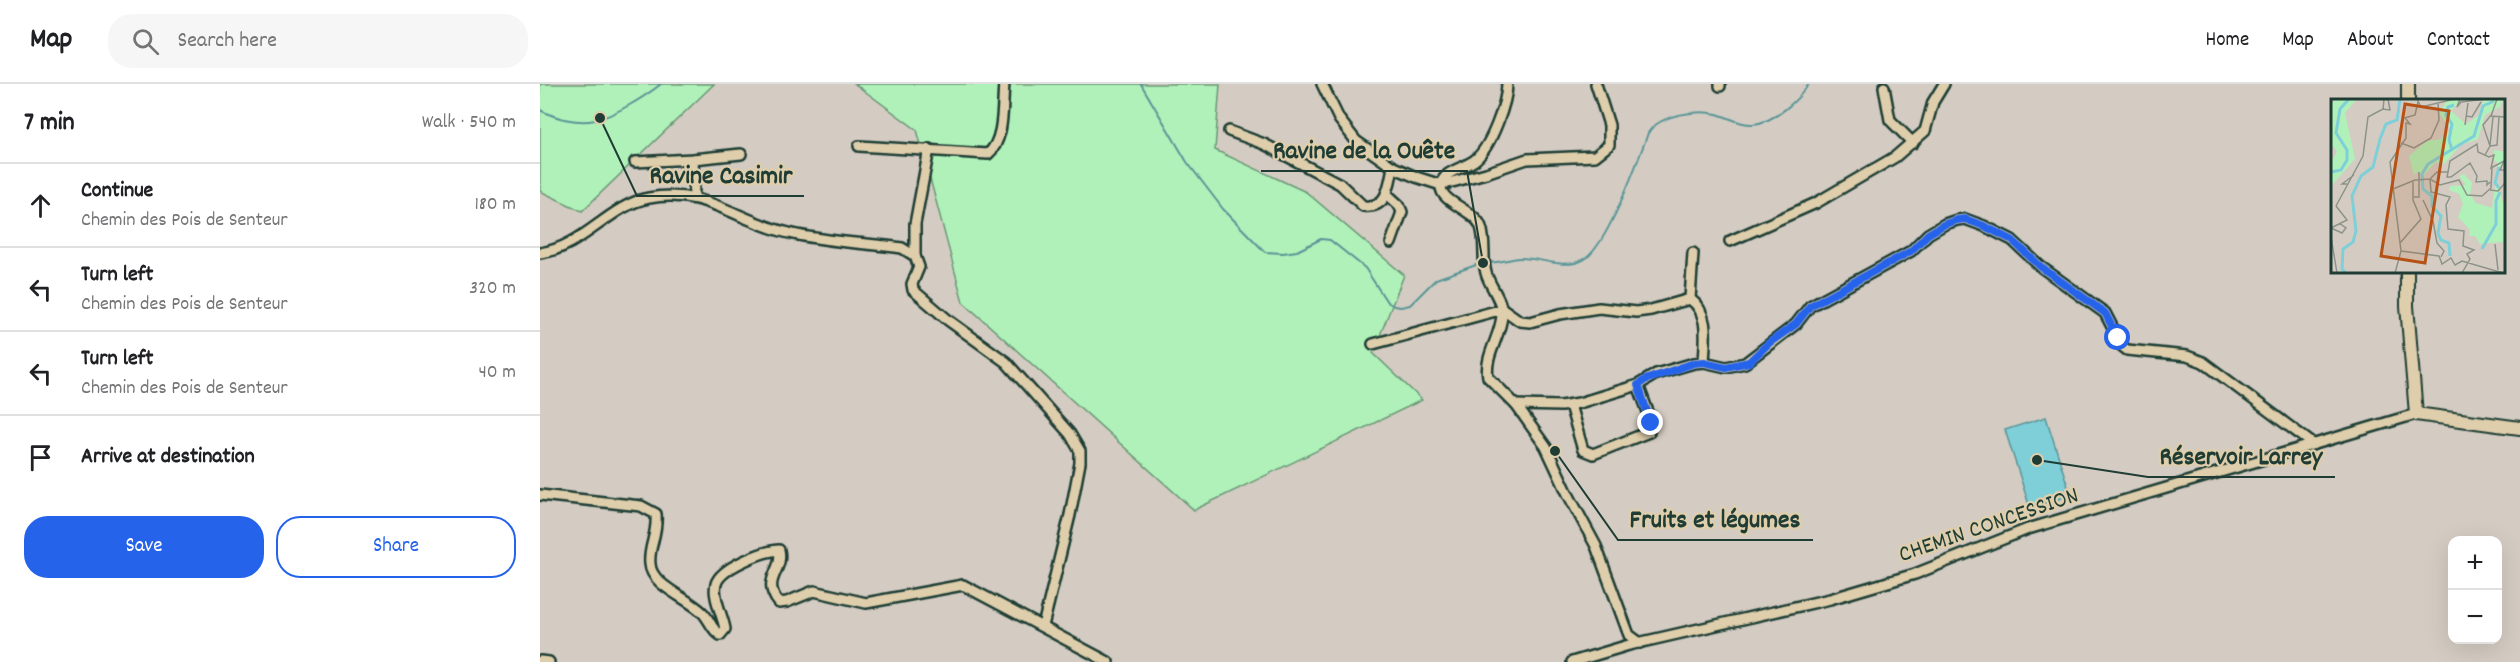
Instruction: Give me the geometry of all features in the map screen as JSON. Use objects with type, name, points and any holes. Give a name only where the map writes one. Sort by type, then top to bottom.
[{"type":"street","points":[[859,146],[988,154],[996,148],[1004,84]]},
{"type":"street","points":[[1322,84],[1339,119],[1351,136],[1394,167],[1441,185],[1527,159],[1595,156],[1609,145],[1609,125],[1596,84]]},
{"type":"street","points":[[1507,84],[1506,101],[1482,152],[1470,163],[1447,176],[1441,185],[1443,193],[1449,200],[1477,219],[1482,227],[1485,271],[1503,309],[1510,316],[1530,322],[1560,314],[1599,308],[1636,312],[1651,310],[1690,299]]},
{"type":"street","points":[[1730,241],[1816,203],[1895,157],[1925,131],[1933,102],[1944,84]]},
{"type":"street","points":[[1884,87],[1890,120],[1912,143]]},
{"type":"street","points":[[1229,131],[1263,144],[1341,184],[1363,206],[1375,206],[1388,195],[1394,167]]},
{"type":"street","points":[[929,149],[915,224],[915,256],[919,267],[912,284],[913,290],[1014,370],[1070,434],[1080,451],[1080,463],[1070,515],[1043,626]]},
{"type":"street","points":[[635,162],[741,154]]},
{"type":"street","points":[[693,159],[694,197]]},
{"type":"street","points":[[540,253],[568,246],[621,210],[646,198],[669,195],[694,197],[786,233],[902,248],[915,256]]},
{"type":"street","points":[[1388,195],[1399,205],[1402,212],[1391,243]]},
{"type":"street","points":[[1516,405],[1570,405],[1638,385],[1656,375],[1704,362],[1726,367],[1749,362],[1769,343],[1796,324],[1810,306],[1911,251],[1928,234],[1945,224],[1965,219],[2012,240],[2041,267],[2105,313],[2122,346],[2127,350],[2171,353],[2204,363],[2313,444]]},
{"type":"street","points":[[1690,299],[1693,253]]},
{"type":"street","points":[[2407,273],[2407,306],[2416,414],[2520,428]]},
{"type":"street","points":[[1690,299],[1697,304],[1702,315],[1705,329],[1704,362]]},
{"type":"street","points":[[1372,344],[1503,309]]},
{"type":"street","points":[[1503,309],[1500,331],[1487,369],[1493,384],[1516,405],[1546,447],[1596,546],[1629,634],[1640,642]]},
{"type":"street","points":[[1570,405],[1583,450],[1593,454],[1649,432],[1650,417],[1638,385]]},
{"type":"street","name":"CHEMIN CONCESSION","points":[[1572,662],[1640,642],[1830,599],[1916,574],[2028,529],[2416,414]]},
{"type":"street","points":[[540,495],[641,506],[656,514],[657,530],[650,552],[650,567],[667,589],[688,599],[705,615],[713,631],[720,635],[725,629],[715,585],[721,573],[769,550],[779,550],[781,557],[771,582],[772,594],[779,603],[814,591],[866,603],[963,585],[1108,662]]},
{"type":"street","points":[[540,661],[549,662]]},
{"type":"green space","points":[[540,84],[714,84],[582,211],[540,191]]},
{"type":"green space","points":[[855,84],[1220,84],[1215,150],[1306,192],[1404,275],[1373,353],[1422,400],[1194,510],[963,302],[917,130]]},
{"type":"water","points":[[2046,417],[2069,490],[2064,492],[2065,497],[2030,508],[2005,430]]},
{"type":"waterway","points":[[540,110],[567,120],[595,120],[630,105],[661,84]]},
{"type":"waterway","points":[[1141,84],[1187,162],[1223,209],[1265,252],[1297,251],[1321,239],[1330,240],[1365,268],[1387,302],[1401,307],[1410,305],[1436,279],[1482,263]]},
{"type":"waterway","points":[[1487,263],[1519,258],[1568,264],[1583,260],[1602,239],[1611,222],[1630,181],[1648,133],[1653,127],[1669,118],[1699,112],[1717,114],[1744,123],[1761,122],[1785,110],[1809,84]]},
{"type":"place","name":"Ravine Casimir","points":[[600,118]]},
{"type":"place","name":"Ravine de la Ouête","points":[[1483,263]]},
{"type":"place","name":"Fruits et légumes","points":[[1555,451]]},
{"type":"place","name":"Réservoir Larrey","points":[[2037,460]]},
{"type":"route","points":[[1651,423],[1638,385],[1645,380],[1694,363],[1704,362],[1726,367],[1749,362],[1769,343],[1796,324],[1803,312],[1818,300],[1911,251],[1928,234],[1951,221],[1965,219],[2012,240],[2060,282],[2105,313],[2118,338]]}]
